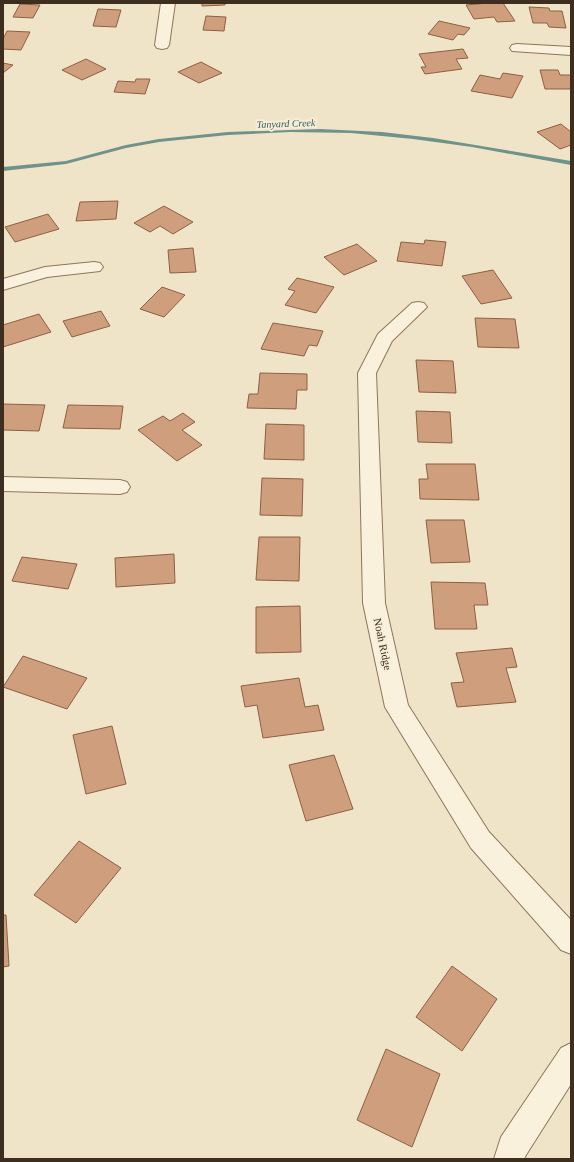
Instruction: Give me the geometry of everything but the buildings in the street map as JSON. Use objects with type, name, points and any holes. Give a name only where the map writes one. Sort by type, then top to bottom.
[{"type":"street","points":[[162,45],[168,3]]},
{"type":"street","points":[[517,48],[571,51]]},
{"type":"street","points":[[3,285],[45,272],[94,267]]},
{"type":"street","name":"Noah Ridge","points":[[418,307],[384,338],[367,373],[374,603],[397,707],[480,840],[571,941]]},
{"type":"street","points":[[3,484],[120,487]]},
{"type":"street","points":[[509,1159],[512,1148],[571,1058]]},
{"type":"waterway","name":"Tanyard Creek","points":[[3,169],[66,163],[126,147],[159,141],[228,133],[290,131],[351,132],[433,139],[571,163]]}]
